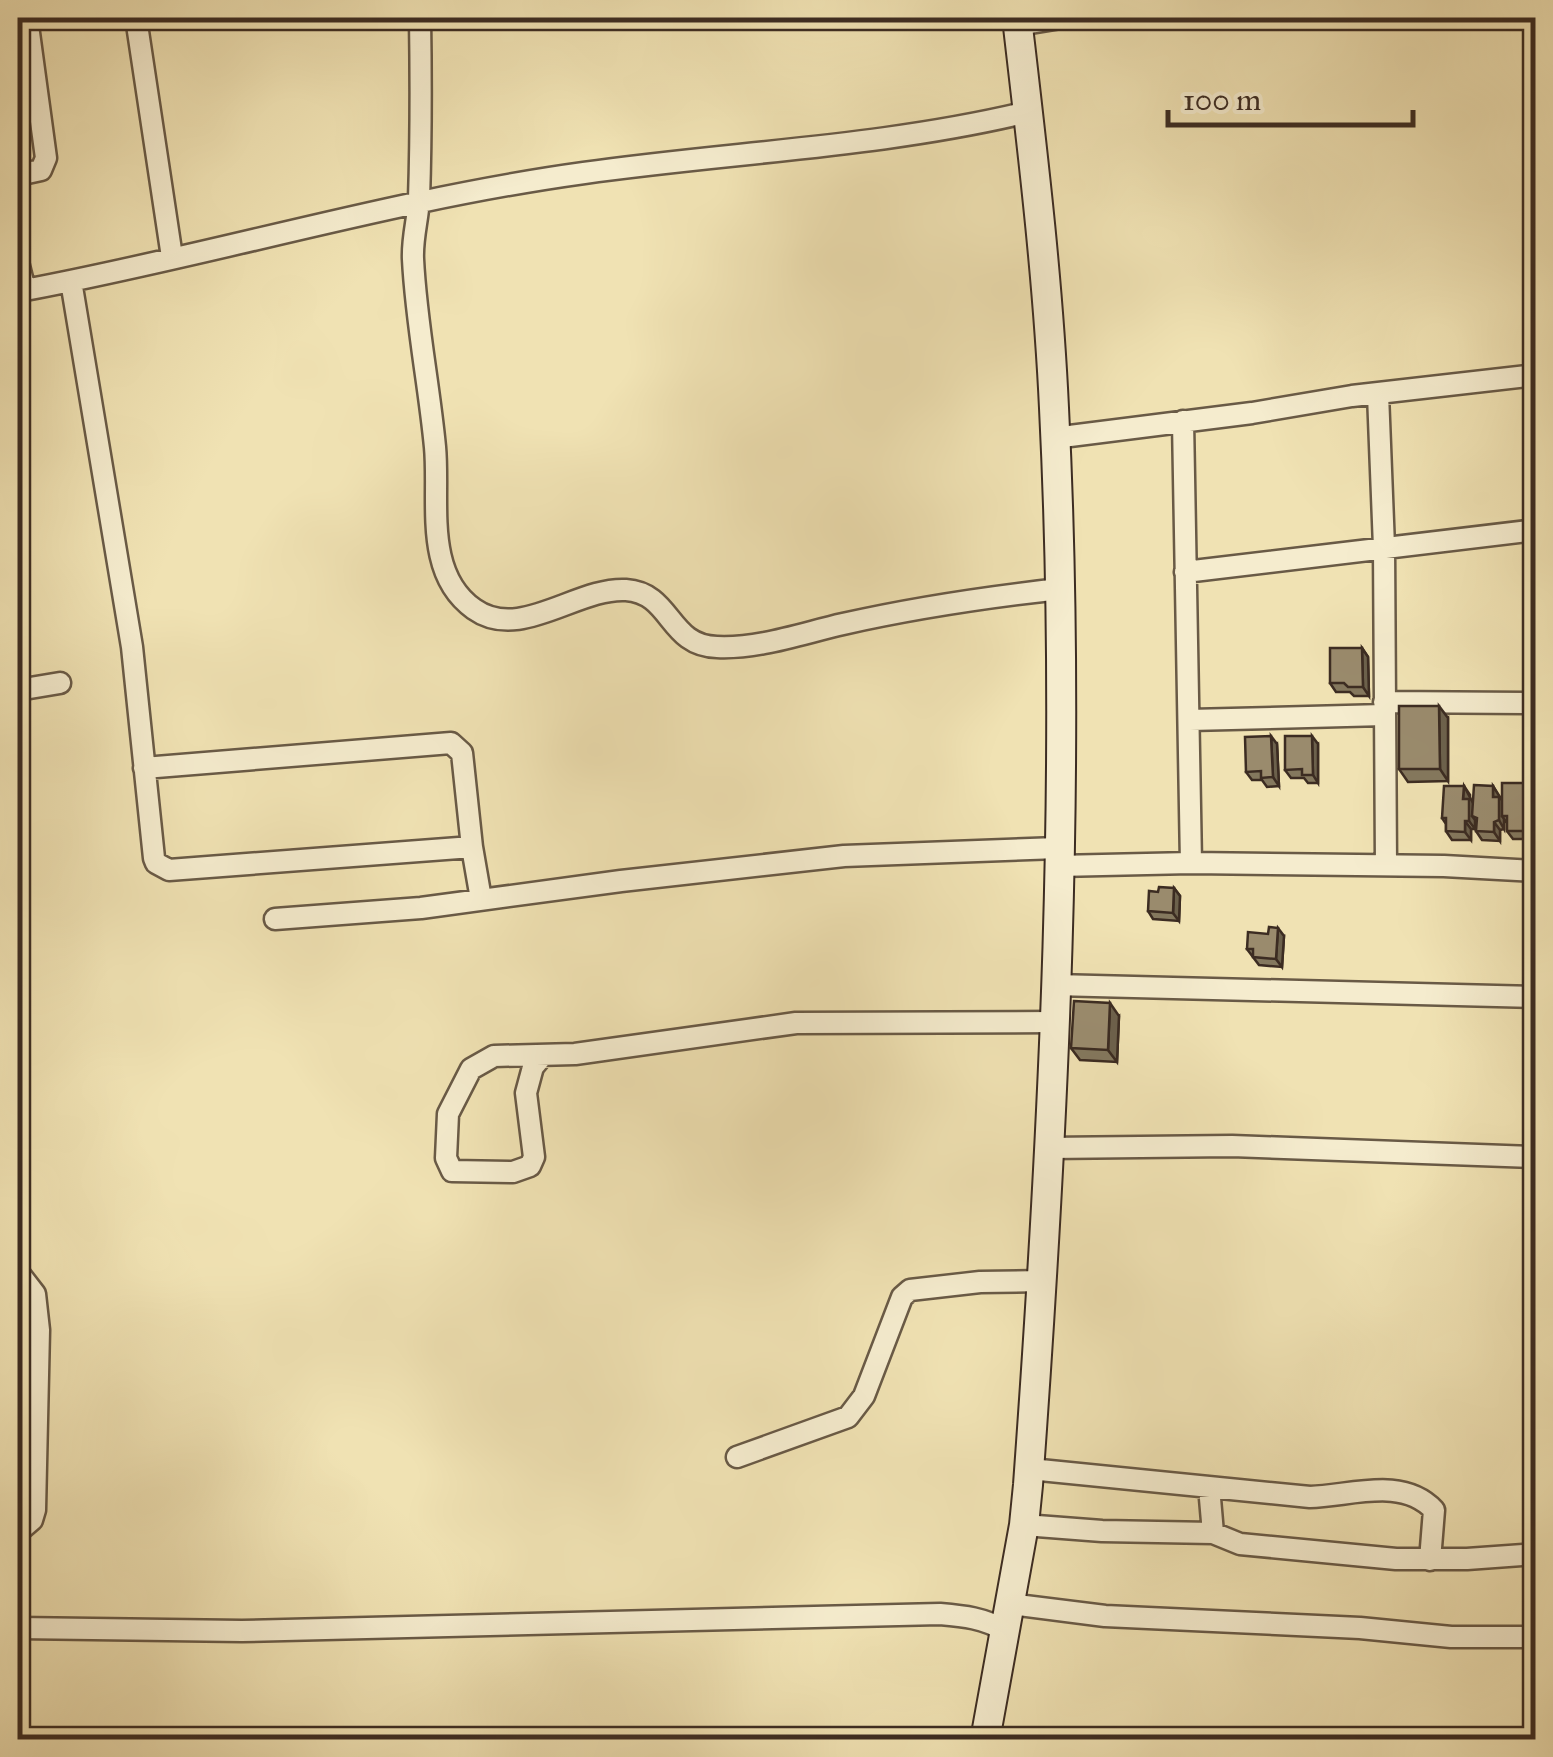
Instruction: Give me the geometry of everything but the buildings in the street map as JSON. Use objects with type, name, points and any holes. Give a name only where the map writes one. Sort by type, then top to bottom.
[{"type":"main road","points":[[985,1740],[1024,1525],[1030,1469],[1049,1148],[1062,728],[1054,438],[1018,21]]},
{"type":"street","points":[[18,176],[40,170],[46,158],[27,18]]},
{"type":"street","points":[[136,18],[172,257]]},
{"type":"street","points":[[420,18],[419,200],[413,258],[435,452],[438,549],[445,574],[458,595],[476,611],[501,620],[520,619],[608,591],[630,590],[664,608],[689,641],[718,647],[753,644],[921,609],[1060,589]]},
{"type":"street","points":[[1018,21],[1060,18]]},
{"type":"street","points":[[18,262],[22,291],[419,200],[584,173],[956,130],[1028,112]]},
{"type":"street","points":[[71,282],[132,646],[154,858],[169,870],[472,846]]},
{"type":"street","points":[[1054,438],[1536,375]]},
{"type":"street","points":[[1378,394],[1384,547],[1386,865]]},
{"type":"street","points":[[1183,421],[1191,863]]},
{"type":"street","points":[[1186,572],[1536,530]]},
{"type":"street","points":[[18,690],[60,684]]},
{"type":"street","points":[[1190,720],[1536,703]]},
{"type":"street","points":[[144,768],[450,743],[462,753],[481,899]]},
{"type":"street","points":[[275,919],[421,908],[844,856],[1058,857],[1536,871]]},
{"type":"street","points":[[1055,985],[1536,997]]},
{"type":"street","points":[[543,1055],[528,1080],[534,1157],[530,1166],[513,1172],[452,1170],[446,1158],[448,1114],[470,1069],[494,1056],[576,1054],[796,1023],[1054,1022]]},
{"type":"street","points":[[1049,1148],[1232,1146],[1536,1157]]},
{"type":"street","points":[[18,1272],[35,1294],[38,1308],[40,1390],[35,1510],[32,1520],[18,1532]]},
{"type":"street","points":[[737,1458],[848,1418],[864,1396],[902,1297],[910,1290],[980,1282],[1042,1281]]},
{"type":"street","points":[[1030,1469],[1310,1497],[1362,1489],[1411,1495],[1426,1501],[1434,1510],[1430,1560]]},
{"type":"street","points":[[1209,1487],[1213,1533]]},
{"type":"street","points":[[1024,1525],[1213,1533],[1240,1544],[1430,1560],[1536,1554]]},
{"type":"street","points":[[18,1628],[242,1632],[940,1614],[993,1623],[1008,1618],[1106,1616],[1451,1636],[1536,1637]]}]
